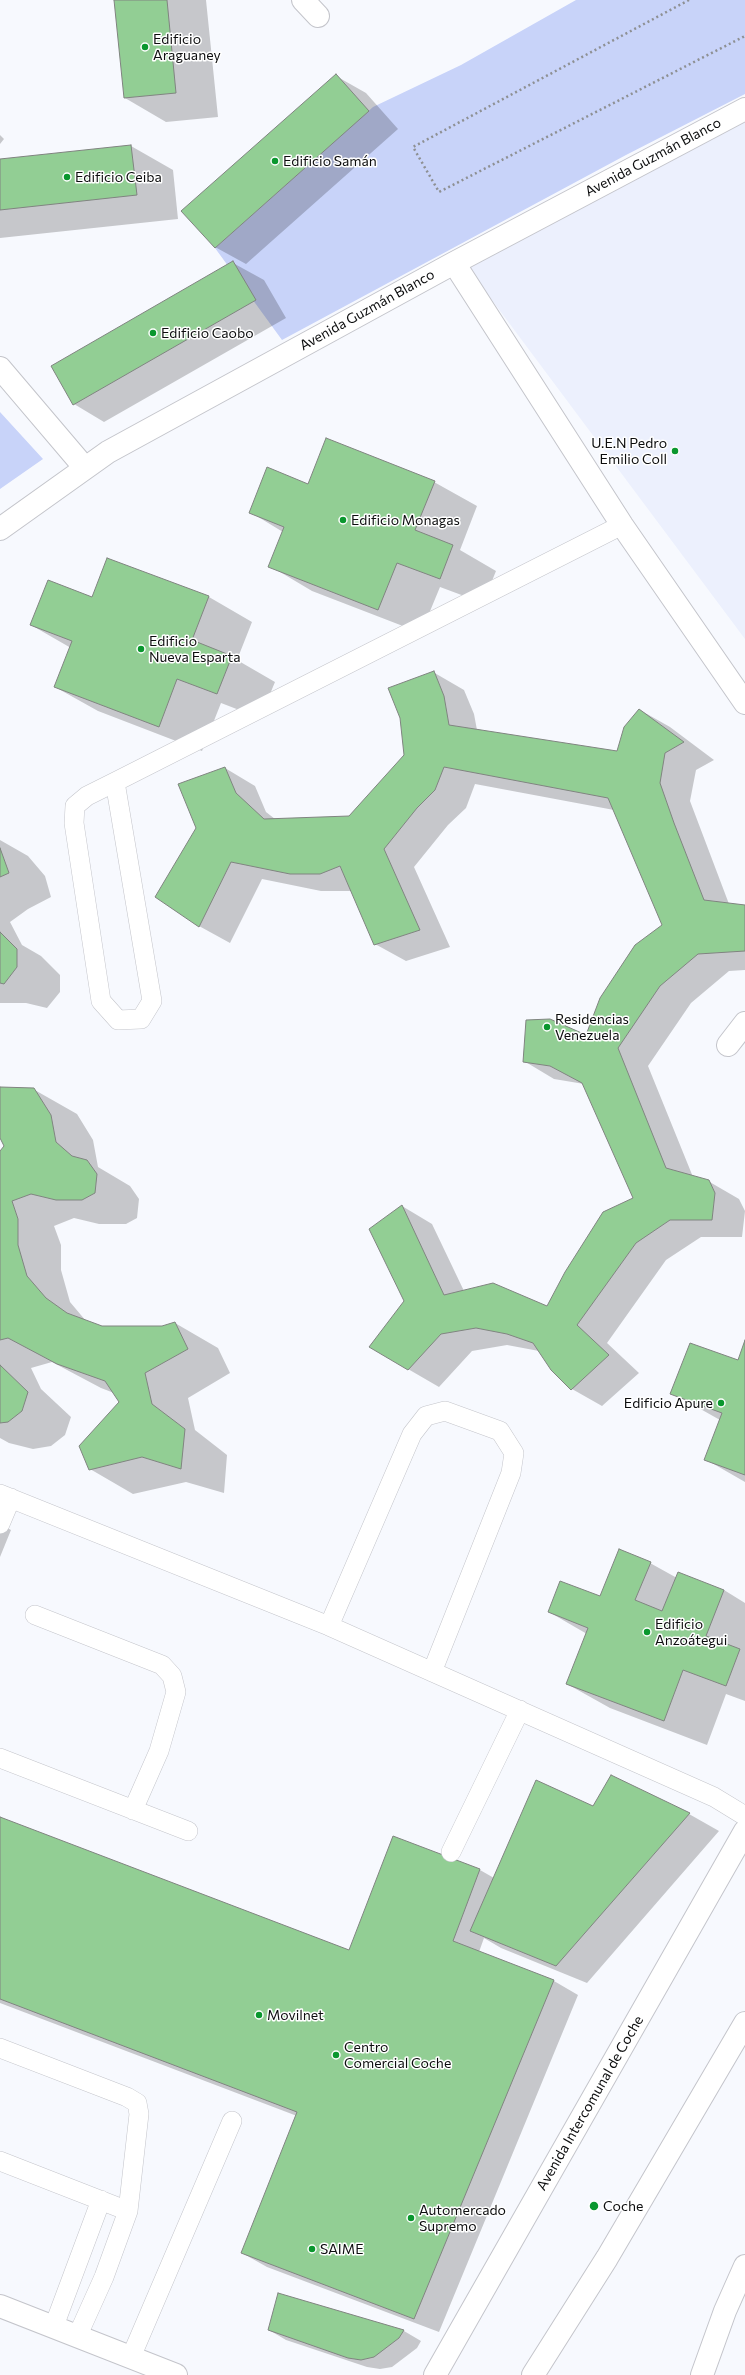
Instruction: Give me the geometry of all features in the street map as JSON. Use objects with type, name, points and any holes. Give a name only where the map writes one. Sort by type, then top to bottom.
[{"type":"main road","points":[[303,0],[318,16]]},
{"type":"main road","name":"Avenida Guzmán Blanco","points":[[0,528],[108,452],[454,262],[745,109]]},
{"type":"main road","points":[[454,262],[622,525],[745,703]]},
{"type":"main road","points":[[0,368],[85,468]]},
{"type":"main road","points":[[728,1045],[745,1023]]},
{"type":"main road","name":"Avenida Intercomunal de Coche","points":[[435,2375],[745,1831]]},
{"type":"main road","points":[[533,2375],[607,2258],[745,2023]]},
{"type":"main road","points":[[702,2375],[724,2311],[745,2266]]},
{"type":"main road","points":[[0,2306],[176,2375]]},
{"type":"lane","points":[[115,782],[152,1001],[141,1019],[118,1020],[101,1001],[74,823],[75,806],[87,796],[622,525]]},
{"type":"lane","points":[[329,1626],[412,1434],[426,1416],[445,1411],[500,1431],[514,1453],[511,1473],[432,1672]]},
{"type":"lane","points":[[0,1524],[6,1496],[329,1626],[714,1797],[745,1816]]},
{"type":"lane","points":[[35,1615],[162,1665],[172,1676],[176,1692],[159,1751],[134,1810]]},
{"type":"lane","points":[[451,1852],[520,1710]]},
{"type":"lane","points":[[0,1758],[188,1831]]},
{"type":"lane","points":[[0,2048],[127,2097],[137,2104],[138,2114],[128,2211],[104,2277],[76,2337]]},
{"type":"lane","points":[[131,2357],[232,2121]]},
{"type":"lane","points":[[0,2161],[128,2211]]},
{"type":"lane","points":[[54,2326],[101,2200]]},
{"type":"path","points":[[689,0],[413,147],[439,192],[745,36]]},
{"type":"shaded area","points":[[576,0],[745,0],[745,94],[626,155],[282,340],[215,248],[373,107],[461,65]]},
{"type":"shaded area","name":"U.E.N Pedro Emilio Coll","points":[[745,120],[745,639],[465,264]]},
{"type":"shaded area","points":[[0,412],[43,459],[0,489]]},
{"type":"building","name":"Edificio Araguaney","points":[[114,0],[167,0],[176,93],[124,98]]},
{"type":"building","name":"Edificio Samán","points":[[336,74],[369,111],[215,248],[181,211]]},
{"type":"building","name":"Edificio Ceiba","points":[[131,145],[137,195],[0,210],[0,159]]},
{"type":"building","name":"Edificio Caobo","points":[[233,261],[256,300],[73,405],[51,366]]},
{"type":"building","name":"Edificio Monagas","points":[[326,438],[435,481],[415,530],[453,545],[440,579],[397,563],[378,610],[268,567],[284,527],[249,513],[267,467],[308,484]]},
{"type":"building","name":"Edificio Nueva Esparta","points":[[107,558],[209,596],[192,640],[232,656],[217,694],[177,679],[159,727],[54,687],[72,641],[30,625],[48,580],[92,597]]},
{"type":"building","name":"Residencias Venezuela","points":[[434,671],[444,696],[449,725],[617,751],[624,727],[639,709],[684,742],[665,753],[660,783],[674,823],[704,900],[745,905],[745,951],[698,954],[660,986],[618,1048],[666,1168],[709,1180],[715,1193],[712,1220],[670,1220],[636,1243],[577,1325],[609,1355],[571,1390],[551,1370],[533,1343],[507,1334],[476,1328],[441,1334],[408,1370],[369,1347],[404,1301],[369,1229],[402,1205],[444,1295],[493,1283],[547,1306],[565,1272],[603,1212],[633,1198],[582,1083],[550,1066],[523,1062],[526,1020],[550,1019],[586,1035],[600,998],[635,945],[662,925],[608,798],[444,767],[435,790],[417,808],[384,849],[420,930],[374,945],[340,866],[320,874],[290,874],[231,862],[199,927],[155,897],[196,828],[178,784],[225,767],[236,793],[264,819],[349,816],[404,755],[400,718],[388,688]]},
{"type":"building","points":[[0,848],[9,873],[0,877]]},
{"type":"building","points":[[0,932],[17,949],[17,967],[4,984],[0,983]]},
{"type":"building","points":[[0,1087],[34,1088],[51,1115],[56,1142],[72,1156],[87,1160],[97,1174],[95,1193],[82,1200],[56,1200],[31,1194],[12,1201],[18,1219],[18,1245],[27,1276],[46,1298],[67,1313],[102,1326],[162,1326],[175,1322],[188,1349],[145,1373],[152,1404],[185,1429],[181,1469],[142,1457],[89,1470],[79,1446],[119,1402],[105,1381],[57,1364],[8,1338],[0,1340],[0,1151],[4,1146],[0,1138]]},
{"type":"building","name":"Edificio Apure","points":[[745,1340],[745,1475],[704,1460],[722,1413],[670,1394],[690,1343],[738,1360]]},
{"type":"building","points":[[0,1365],[28,1392],[22,1411],[8,1422],[0,1423]]},
{"type":"building","name":"Edificio Anzoátegui","points":[[619,1549],[651,1562],[635,1600],[662,1611],[678,1572],[724,1590],[706,1636],[740,1649],[726,1686],[683,1670],[664,1721],[566,1684],[588,1628],[548,1612],[560,1581],[600,1596]]},
{"type":"building","points":[[611,1775],[690,1813],[556,1966],[470,1931],[536,1780],[593,1806]]},
{"type":"building","name":"Centro Comercial Coche","points":[[0,1817],[349,1950],[393,1836],[480,1869],[453,1941],[554,1980],[414,2319],[241,2253],[297,2112],[0,1999]]},
{"type":"building","points":[[278,2293],[404,2330],[399,2338],[374,2357],[361,2360],[348,2358],[268,2330]]},
{"type":"place","name":"Edificio Araguaney","points":[[145,47]]},
{"type":"place","name":"Edificio Samán","points":[[275,161]]},
{"type":"place","name":"Edificio Ceiba","points":[[67,177]]},
{"type":"place","name":"Edificio Caobo","points":[[153,333]]},
{"type":"place","name":"U.E.N Pedro Emilio Coll","points":[[675,451]]},
{"type":"place","name":"Edificio Monagas","points":[[343,520]]},
{"type":"place","name":"Edificio Nueva Esparta","points":[[141,649]]},
{"type":"place","name":"Residencias Venezuela","points":[[547,1027]]},
{"type":"place","name":"Edificio Apure","points":[[721,1403]]},
{"type":"place","name":"Edificio Anzoátegui","points":[[647,1632]]},
{"type":"place","name":"Movilnet","points":[[259,2015]]},
{"type":"place","name":"Centro Comercial Coche","points":[[336,2055]]},
{"type":"place","name":"Coche","points":[[594,2206]]},
{"type":"place","name":"Automercado Supremo","points":[[411,2218]]},
{"type":"place","name":"SAIME","points":[[312,2249]]}]
